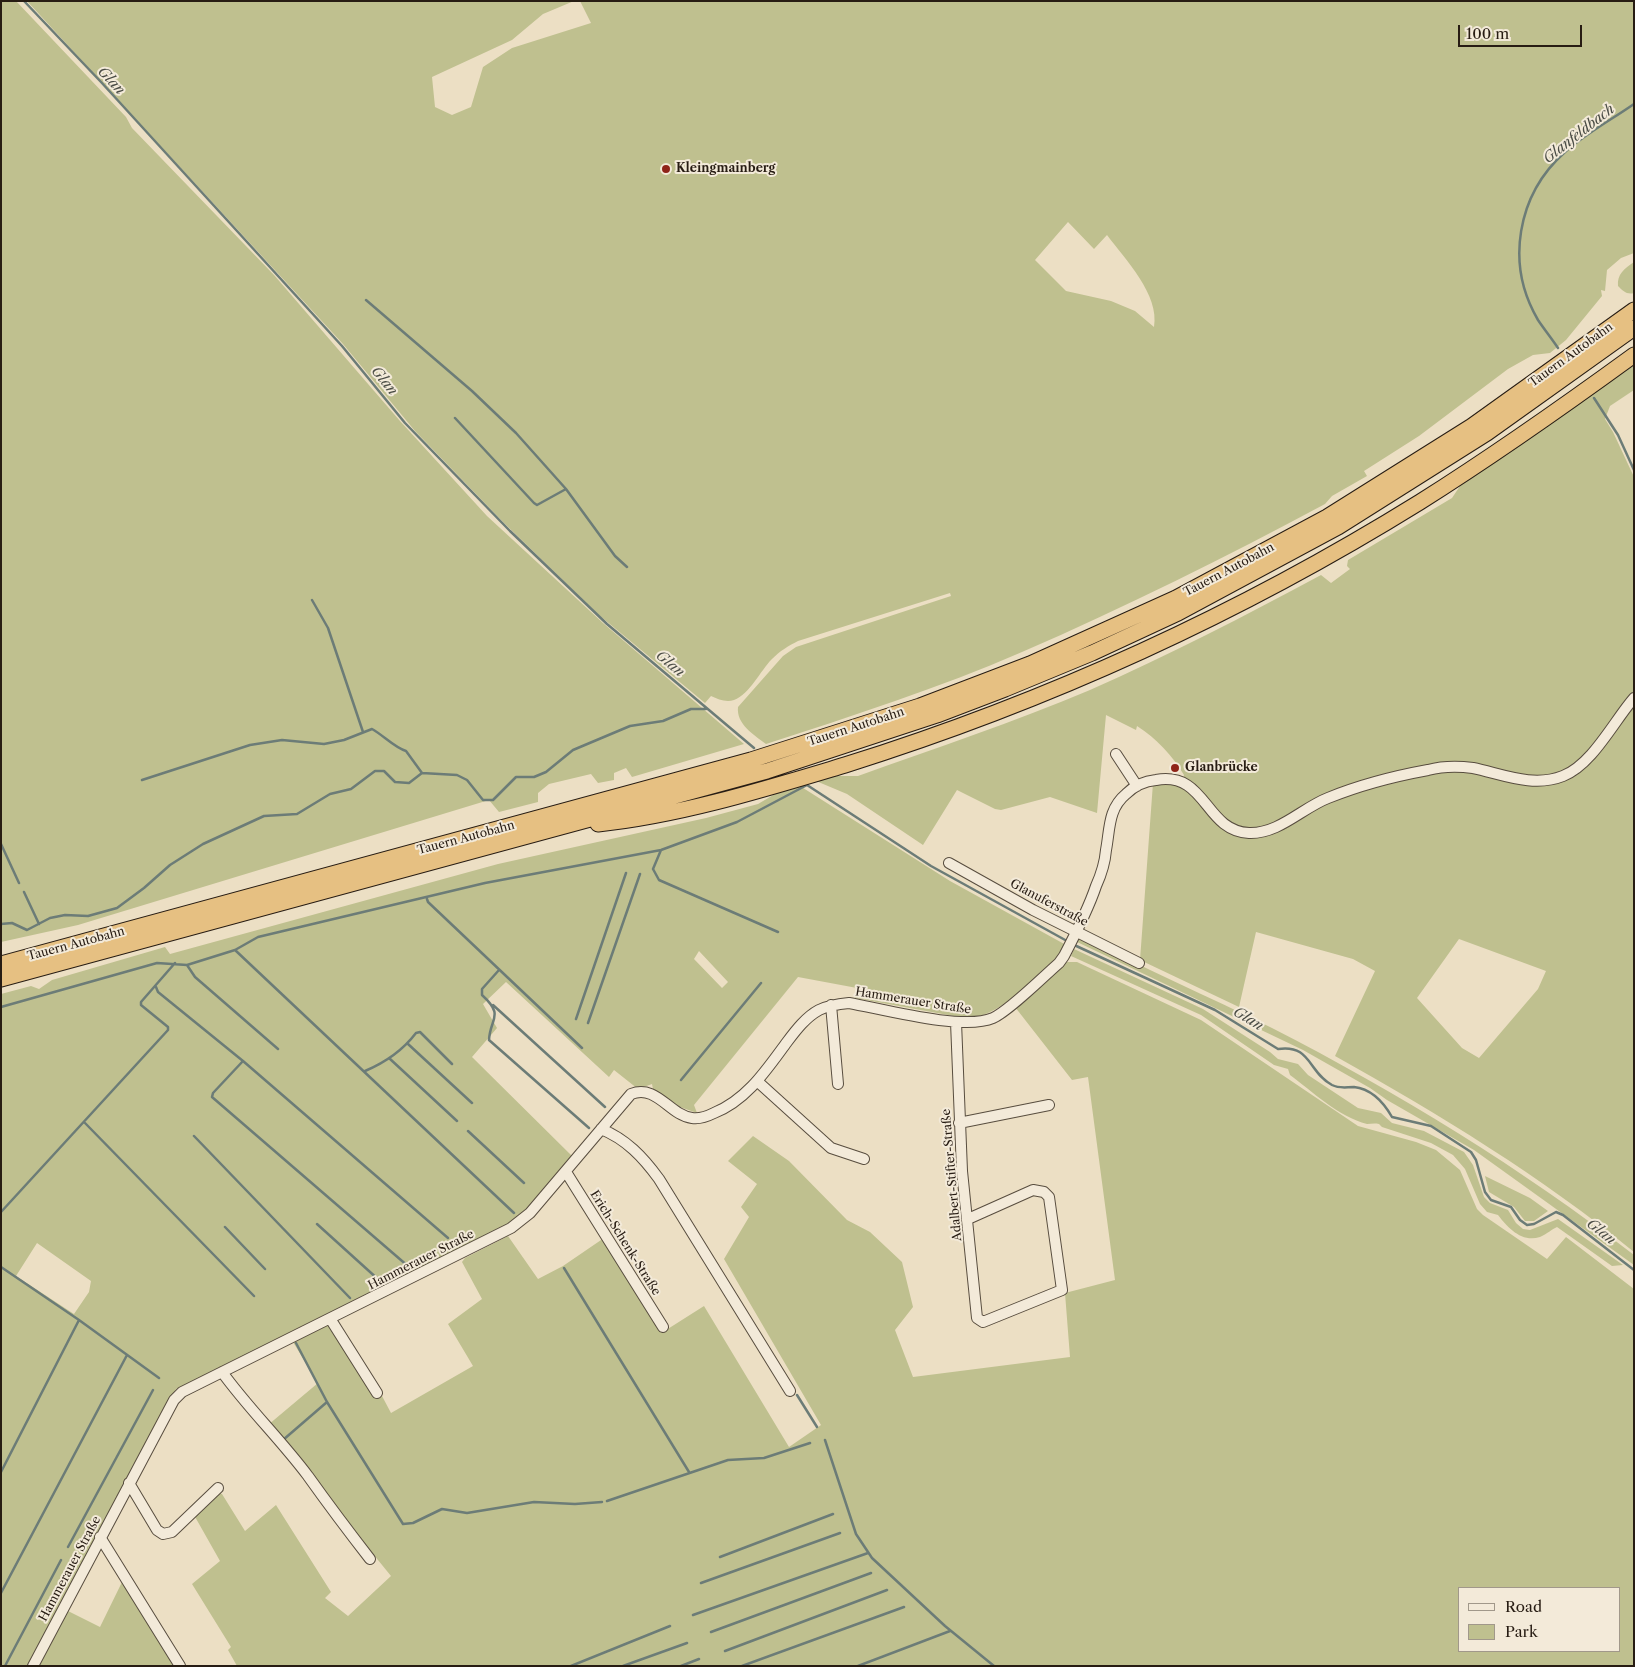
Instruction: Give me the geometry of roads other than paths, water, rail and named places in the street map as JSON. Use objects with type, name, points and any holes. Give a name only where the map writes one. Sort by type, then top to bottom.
[{"type":"highway","name":"Tauern Autobahn","points":[[1,964],[751,760],[920,706],[1030,664],[1176,598],[1243,563],[1400,472],[1472,426],[1634,310]]},
{"type":"highway","points":[[555,828],[794,763],[937,715],[1092,653],[1243,580],[1338,527],[1422,476],[1487,433],[1634,328]]},
{"type":"highway","points":[[555,828],[638,820],[812,775],[964,724],[1101,669],[1192,627],[1344,548],[1420,502],[1495,453],[1634,355]]},
{"type":"highway","name":"Tauern Autobahn","points":[[1,979],[555,828]]},
{"type":"street","points":[[1116,754],[1137,786],[1149,781],[1166,778],[1181,780],[1197,792],[1222,824],[1240,832],[1256,833],[1283,824],[1329,797],[1429,769],[1460,767],[1533,780],[1562,777],[1575,770],[1588,757],[1634,698]]},
{"type":"street","name":"Hammerauer Straße","points":[[33,1666],[174,1400],[182,1392],[331,1320],[511,1228],[530,1213],[626,1099],[636,1092],[650,1093],[683,1114],[694,1118],[716,1113],[757,1082],[798,1028],[812,1014],[831,1005],[849,1003],[956,1022],[978,1023],[995,1017],[1059,964],[1064,956],[1090,904],[1104,863],[1111,814],[1125,794],[1137,786]]},
{"type":"street","name":"Glanuferstraße","points":[[949,863],[1076,933],[1139,963]]},
{"type":"street","points":[[831,1005],[838,1084]]},
{"type":"street","name":"Adalbert-Stifter-Straße","points":[[956,1022],[959,1123],[968,1219],[978,1318],[983,1322],[1062,1290],[1049,1197],[1044,1192],[1033,1190],[968,1219]]},
{"type":"street","points":[[757,1082],[831,1148],[864,1159]]},
{"type":"street","points":[[959,1123],[1049,1104]]},
{"type":"street","points":[[601,1129],[624,1141],[643,1157],[659,1179],[790,1391]]},
{"type":"street","name":"Erich-Schenk-Straße","points":[[566,1172],[663,1327]]},
{"type":"street","points":[[331,1320],[377,1393]]},
{"type":"street","points":[[222,1372],[244,1402],[308,1476],[319,1494],[370,1559]]},
{"type":"street","points":[[129,1483],[157,1530],[163,1534],[172,1532],[218,1488]]},
{"type":"street","points":[[100,1537],[180,1666]]},
{"type":"waterway","name":"Glan","points":[[24,1],[101,82],[342,346],[405,423],[510,531],[607,624],[754,748]]},
{"type":"waterway","name":"Glanfeldbach","points":[[1558,348],[1538,320],[1528,298],[1522,276],[1519,254],[1521,231],[1527,209],[1536,189],[1549,169],[1565,152],[1634,104]]},
{"type":"waterway","points":[[366,300],[472,391],[516,433],[566,489],[615,556],[627,567]]},
{"type":"waterway","name":"Glanfeldbach","points":[[1594,398],[1618,435],[1634,470]]},
{"type":"waterway","points":[[455,418],[537,505],[566,489]]},
{"type":"waterway","points":[[312,600],[328,628],[363,732]]},
{"type":"waterway","points":[[142,780],[250,745],[282,740],[324,744],[344,740],[372,729],[406,751],[422,773],[457,775],[467,780],[483,800],[493,800],[516,777],[534,777],[546,772],[573,750],[630,726],[663,721],[691,709],[706,709]]},
{"type":"waterway","points":[[1,924],[12,923],[27,930],[50,918],[65,915],[88,916],[117,908],[170,865],[203,844],[264,816],[297,814],[330,794],[351,789],[375,771],[384,771],[395,782],[409,783],[422,773]]},
{"type":"waterway","points":[[1,1007],[157,963],[187,965],[235,950],[258,937],[485,883],[661,850],[737,822],[807,785],[931,866],[1067,941]]},
{"type":"waterway","points":[[1,844],[19,883]]},
{"type":"waterway","points":[[661,850],[653,869],[659,880],[778,932]]},
{"type":"waterway","points":[[576,1019],[626,873]]},
{"type":"waterway","points":[[588,1023],[640,874]]},
{"type":"waterway","points":[[24,892],[39,924]]},
{"type":"waterway","points":[[427,899],[582,1048]]},
{"type":"waterway","name":"Glan","points":[[1072,944],[1215,1010],[1278,1049],[1297,1051],[1308,1060],[1324,1080],[1335,1086],[1360,1088],[1372,1094],[1381,1102],[1392,1117],[1431,1126],[1471,1152],[1476,1160],[1485,1192],[1491,1200],[1511,1207],[1520,1220],[1527,1225],[1534,1224],[1556,1212],[1563,1215],[1634,1270]]},
{"type":"waterway","points":[[235,950],[514,1213]]},
{"type":"waterway","points":[[1,1212],[168,1030],[168,1027],[141,1005],[141,1002],[175,963]]},
{"type":"waterway","points":[[187,965],[195,977],[278,1049]]},
{"type":"waterway","points":[[499,970],[482,989],[482,995],[489,1002],[495,1013],[489,1040],[589,1128]]},
{"type":"waterway","points":[[681,1080],[761,983]]},
{"type":"waterway","points":[[156,987],[158,992],[243,1061],[448,1238]]},
{"type":"waterway","points":[[493,1005],[605,1107]]},
{"type":"waterway","points":[[365,1071],[393,1055],[416,1033],[420,1032],[452,1064]]},
{"type":"waterway","points":[[408,1044],[472,1103]]},
{"type":"waterway","points":[[389,1058],[457,1121]]},
{"type":"waterway","points":[[243,1061],[213,1093],[212,1097],[409,1267]]},
{"type":"waterway","points":[[85,1123],[254,1296]]},
{"type":"waterway","points":[[468,1131],[524,1183]]},
{"type":"waterway","points":[[194,1136],[350,1298]]},
{"type":"waterway","points":[[317,1224],[380,1281]]},
{"type":"waterway","points":[[225,1227],[265,1269]]},
{"type":"waterway","points":[[1,1267],[159,1378]]},
{"type":"waterway","points":[[564,1268],[689,1472]]},
{"type":"waterway","points":[[1,1472],[79,1320]]},
{"type":"waterway","points":[[296,1343],[327,1402],[403,1524],[413,1523],[442,1509],[467,1513],[534,1502],[575,1504],[602,1502]]},
{"type":"waterway","points":[[1,1593],[127,1355]]},
{"type":"waterway","points":[[68,1547],[153,1390]]},
{"type":"waterway","points":[[797,1395],[817,1427]]},
{"type":"waterway","points":[[283,1440],[327,1402]]},
{"type":"waterway","points":[[825,1440],[856,1534],[872,1558],[945,1626],[994,1666]]},
{"type":"waterway","points":[[607,1501],[728,1460],[764,1458],[810,1443]]},
{"type":"waterway","points":[[720,1557],[833,1514]]},
{"type":"waterway","points":[[701,1583],[840,1533]]},
{"type":"waterway","points":[[693,1615],[868,1553]]},
{"type":"waterway","points":[[5,1666],[61,1560]]},
{"type":"waterway","points":[[711,1632],[871,1573]]},
{"type":"waterway","points":[[725,1651],[887,1590]]},
{"type":"waterway","points":[[742,1666],[904,1607]]},
{"type":"waterway","points":[[571,1666],[670,1626]]},
{"type":"waterway","points":[[858,1666],[950,1631]]},
{"type":"waterway","points":[[623,1666],[687,1643]]},
{"type":"waterway","points":[[681,1666],[699,1659]]},
{"type":"place","name":"Kleingmainberg","points":[[666,169]]},
{"type":"place","name":"Glanbrücke","points":[[1175,768]]}]
